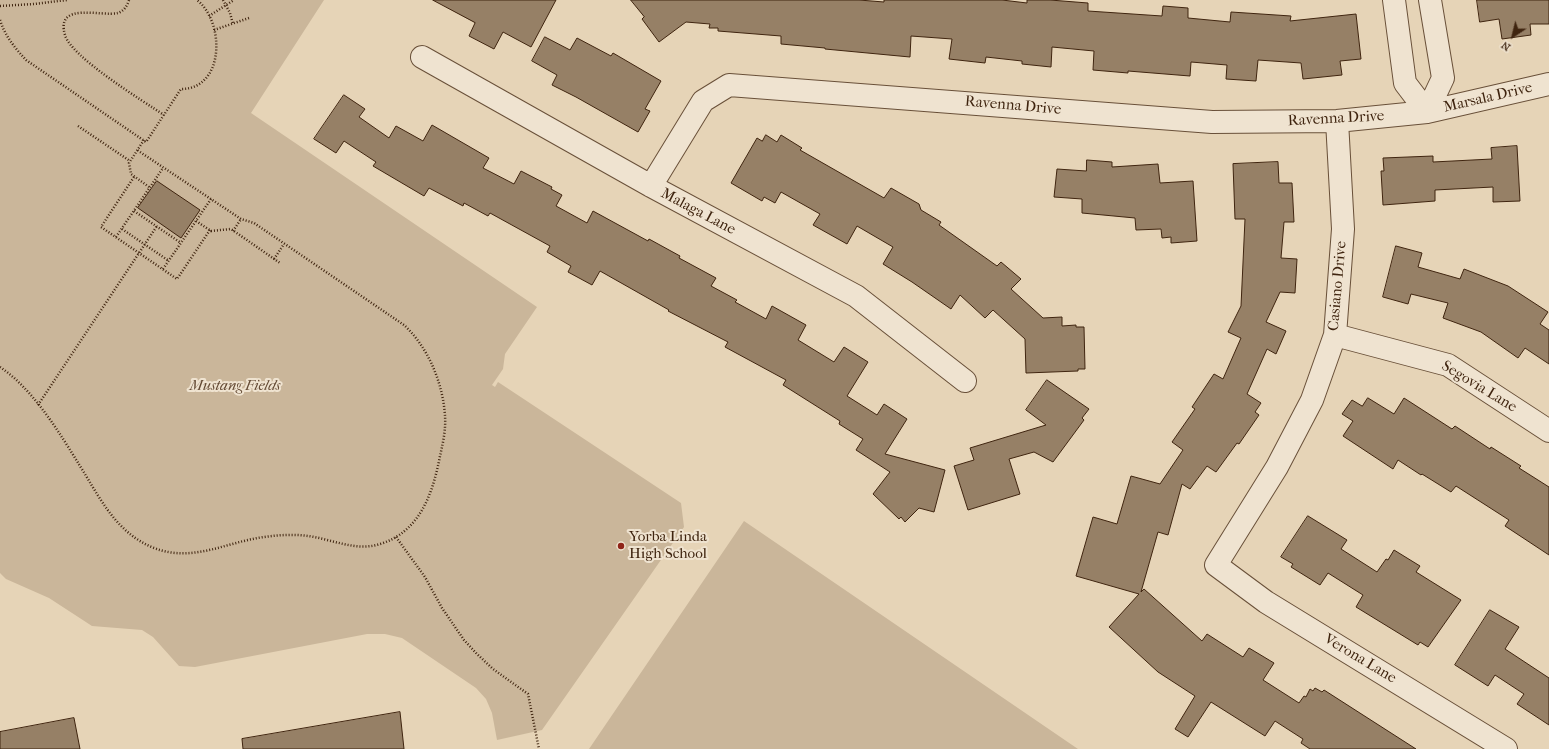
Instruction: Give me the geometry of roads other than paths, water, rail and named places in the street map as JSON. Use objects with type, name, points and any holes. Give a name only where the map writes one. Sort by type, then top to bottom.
[{"type":"street","points":[[1394,0],[1405,83],[1427,112],[1443,78],[1430,0]]},
{"type":"street","name":"Malaga Lane","points":[[422,57],[651,186],[856,296],[965,381]]},
{"type":"street","name":"Marsala Drive","points":[[1427,112],[1549,84]]},
{"type":"street","name":"Ravenna Drive","points":[[651,186],[703,101],[729,85],[777,87],[1212,122],[1337,121],[1427,112]]},
{"type":"street","name":"Casiano Drive","points":[[1216,565],[1277,467],[1312,400],[1335,335],[1343,229],[1337,121]]},
{"type":"street","name":"Segovia Lane","points":[[1335,335],[1448,364],[1549,431]]},
{"type":"street","name":"Verona Lane","points":[[1216,565],[1266,602],[1506,749]]},
{"type":"place","name":"Yorba Linda High School","points":[[621,546]]},
{"type":"park label","name":"Mustang Fields","points":[[235,386]]}]
